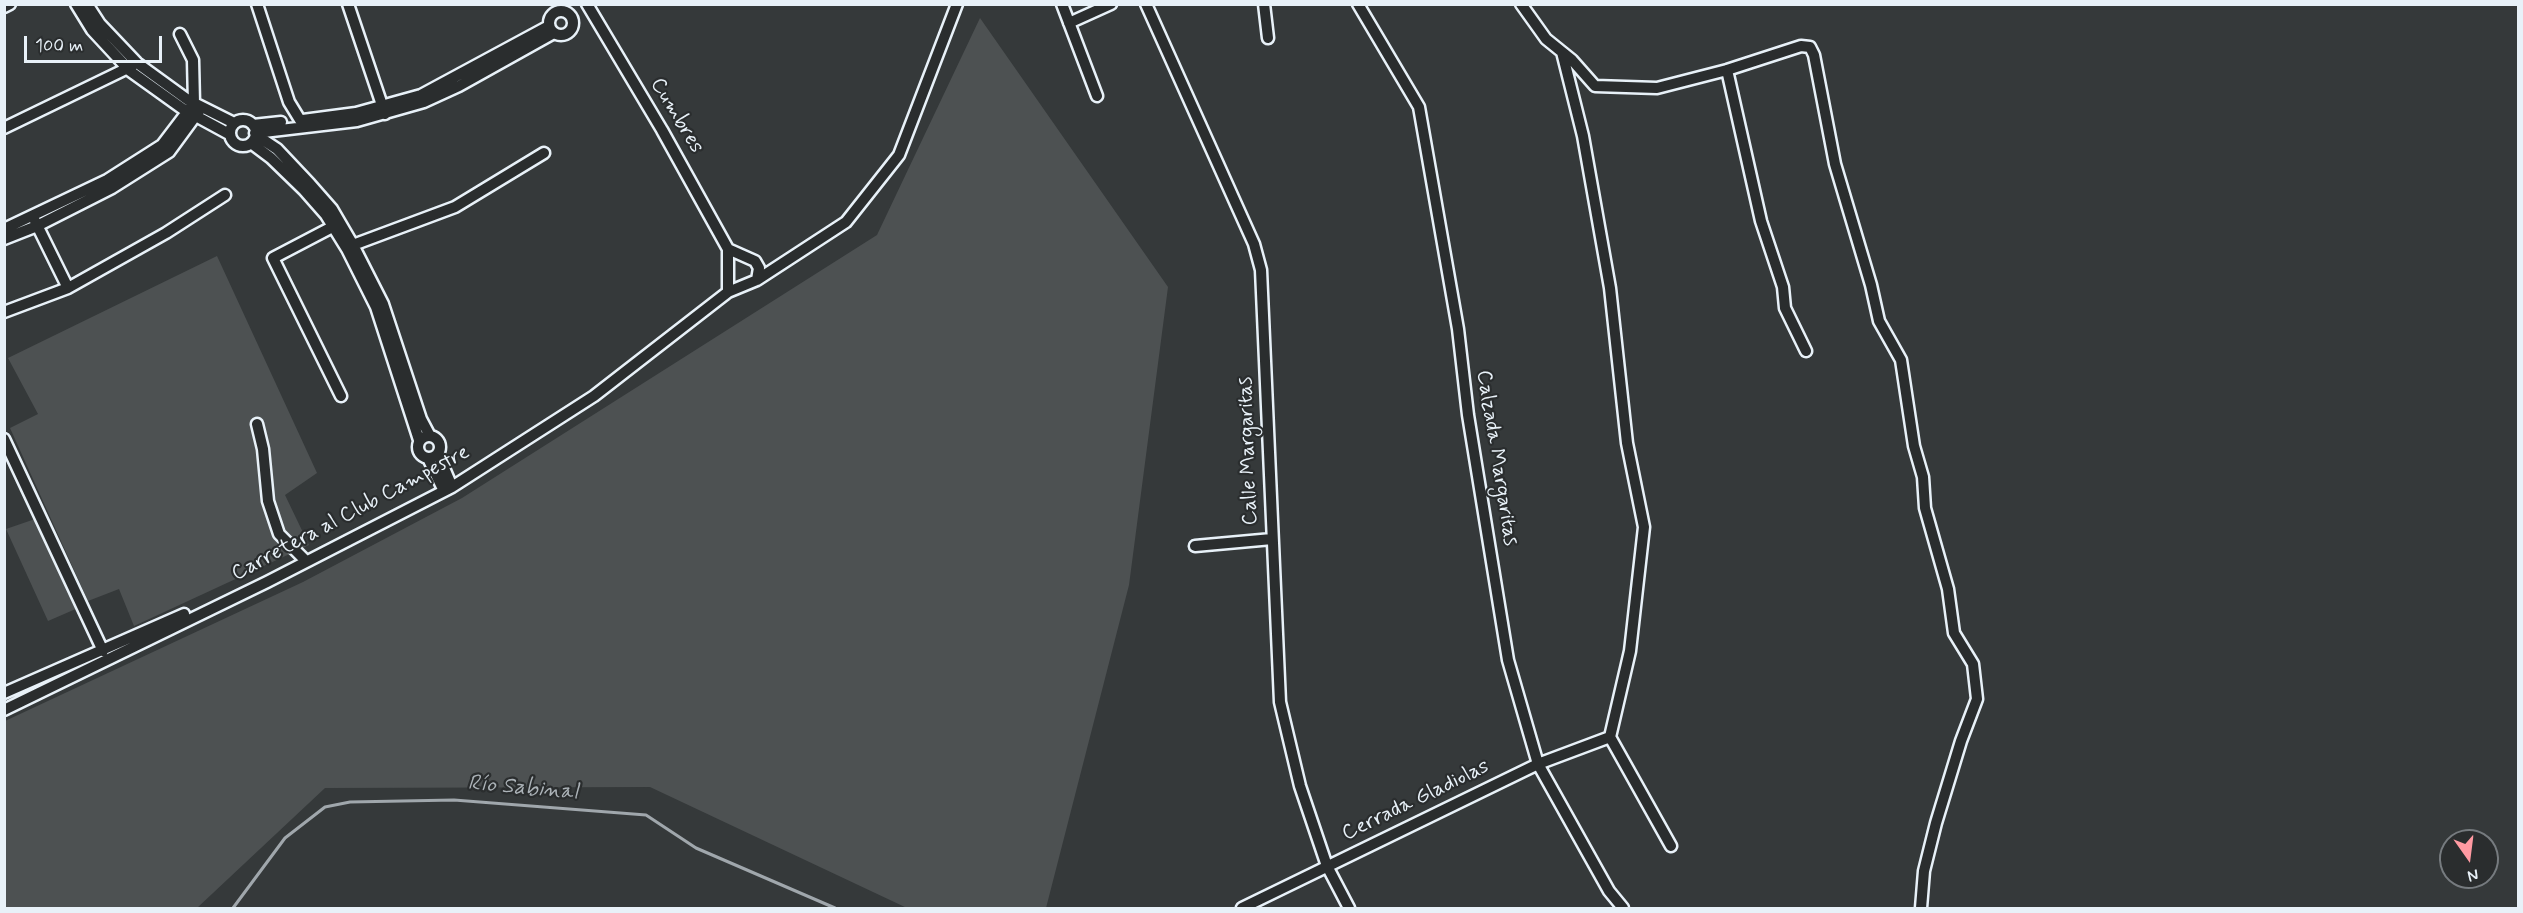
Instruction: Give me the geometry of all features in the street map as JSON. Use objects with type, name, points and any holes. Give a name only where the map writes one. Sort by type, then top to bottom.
[{"type":"street","points":[[4,7],[10,4]]},
{"type":"street","points":[[76,4],[92,30],[127,68],[195,109],[234,123],[246,120],[254,134],[286,158],[332,209],[337,225],[376,307],[424,438]]},
{"type":"street","points":[[87,4],[100,24],[137,63],[230,134],[236,144],[243,146],[254,134],[278,122],[384,111],[424,102],[551,30],[566,34],[572,20],[589,9]]},
{"type":"street","points":[[257,4],[289,102],[300,120]]},
{"type":"street","points":[[348,4],[384,111]]},
{"type":"street","name":"Carretera al Club Campestre","points":[[4,710],[448,489],[594,396],[728,292],[757,280],[846,222],[899,155],[957,4]]},
{"type":"street","points":[[1062,4],[1097,96]]},
{"type":"street","points":[[1069,23],[1111,4]]},
{"type":"street","name":"Calle Margaritas","points":[[1146,4],[1254,244],[1261,270],[1280,702],[1300,786],[1327,866],[1349,909]]},
{"type":"street","points":[[1264,4],[1268,38]]},
{"type":"street","name":"Calzada Margaritas","points":[[1358,4],[1419,107],[1458,329],[1468,415],[1508,660],[1538,764],[1609,891],[1623,909]]},
{"type":"street","points":[[1521,4],[1546,39],[1562,51],[1596,86],[1657,88],[1727,70],[1801,46],[1810,47],[1814,55],[1835,164],[1871,285],[1879,321],[1901,360],[1914,446],[1923,477],[1925,508],[1948,589],[1954,633],[1973,664],[1977,699],[1954,761],[1936,823],[1924,871],[1921,909]]},
{"type":"street","name":"Cumbres","points":[[589,9],[662,130],[728,249],[728,292]]},
{"type":"street","points":[[551,30],[550,18],[556,12],[564,11],[572,20]]},
{"type":"street","points":[[4,239],[107,180],[162,145],[195,109],[193,60],[180,34]]},
{"type":"street","points":[[1562,51],[1583,136],[1610,288],[1628,443],[1644,527],[1630,651],[1610,737],[1671,846]]},
{"type":"street","points":[[4,128],[137,63]]},
{"type":"street","points":[[1727,70],[1753,189],[1783,286],[1785,308],[1806,351]]},
{"type":"street","points":[[278,122],[289,102]]},
{"type":"street","points":[[254,134],[357,121],[384,111]]},
{"type":"street","points":[[230,134],[234,123]]},
{"type":"street","points":[[353,245],[455,207],[544,153]]},
{"type":"street","points":[[4,312],[68,288],[166,233],[225,195]]},
{"type":"street","points":[[4,229],[35,221]]},
{"type":"street","points":[[35,221],[68,288]]},
{"type":"street","points":[[337,225],[353,245],[383,304],[421,419],[424,438],[418,452],[433,456]]},
{"type":"street","points":[[337,225],[273,258],[341,396]]},
{"type":"street","points":[[728,249],[755,261],[759,268],[757,280]]},
{"type":"street","points":[[256,424],[263,448],[268,501],[279,534],[306,561]]},
{"type":"street","points":[[424,438],[439,442],[433,456],[448,489]]},
{"type":"street","points":[[4,439],[103,651]]},
{"type":"street","points":[[1195,546],[1272,539]]},
{"type":"street","points":[[4,693],[189,612],[202,613]]},
{"type":"street","name":"Cerrada Gladiolas","points":[[1242,909],[1538,764],[1610,737]]},
{"type":"shaded area","points":[[980,18],[1168,287],[1129,585],[1046,908],[907,908],[650,787],[325,788],[197,908],[5,908],[5,721],[303,582],[462,498],[877,235]]},
{"type":"shaded area","points":[[217,256],[317,473],[285,495],[309,545],[134,626],[119,589],[88,601],[10,428],[38,414],[8,358]]},
{"type":"shaded area","points":[[38,518],[78,608],[48,621],[6,529]]},
{"type":"waterway","name":"Río Sabinal","points":[[233,908],[285,838],[325,807],[350,802],[454,800],[646,815],[696,848],[835,908]]}]
